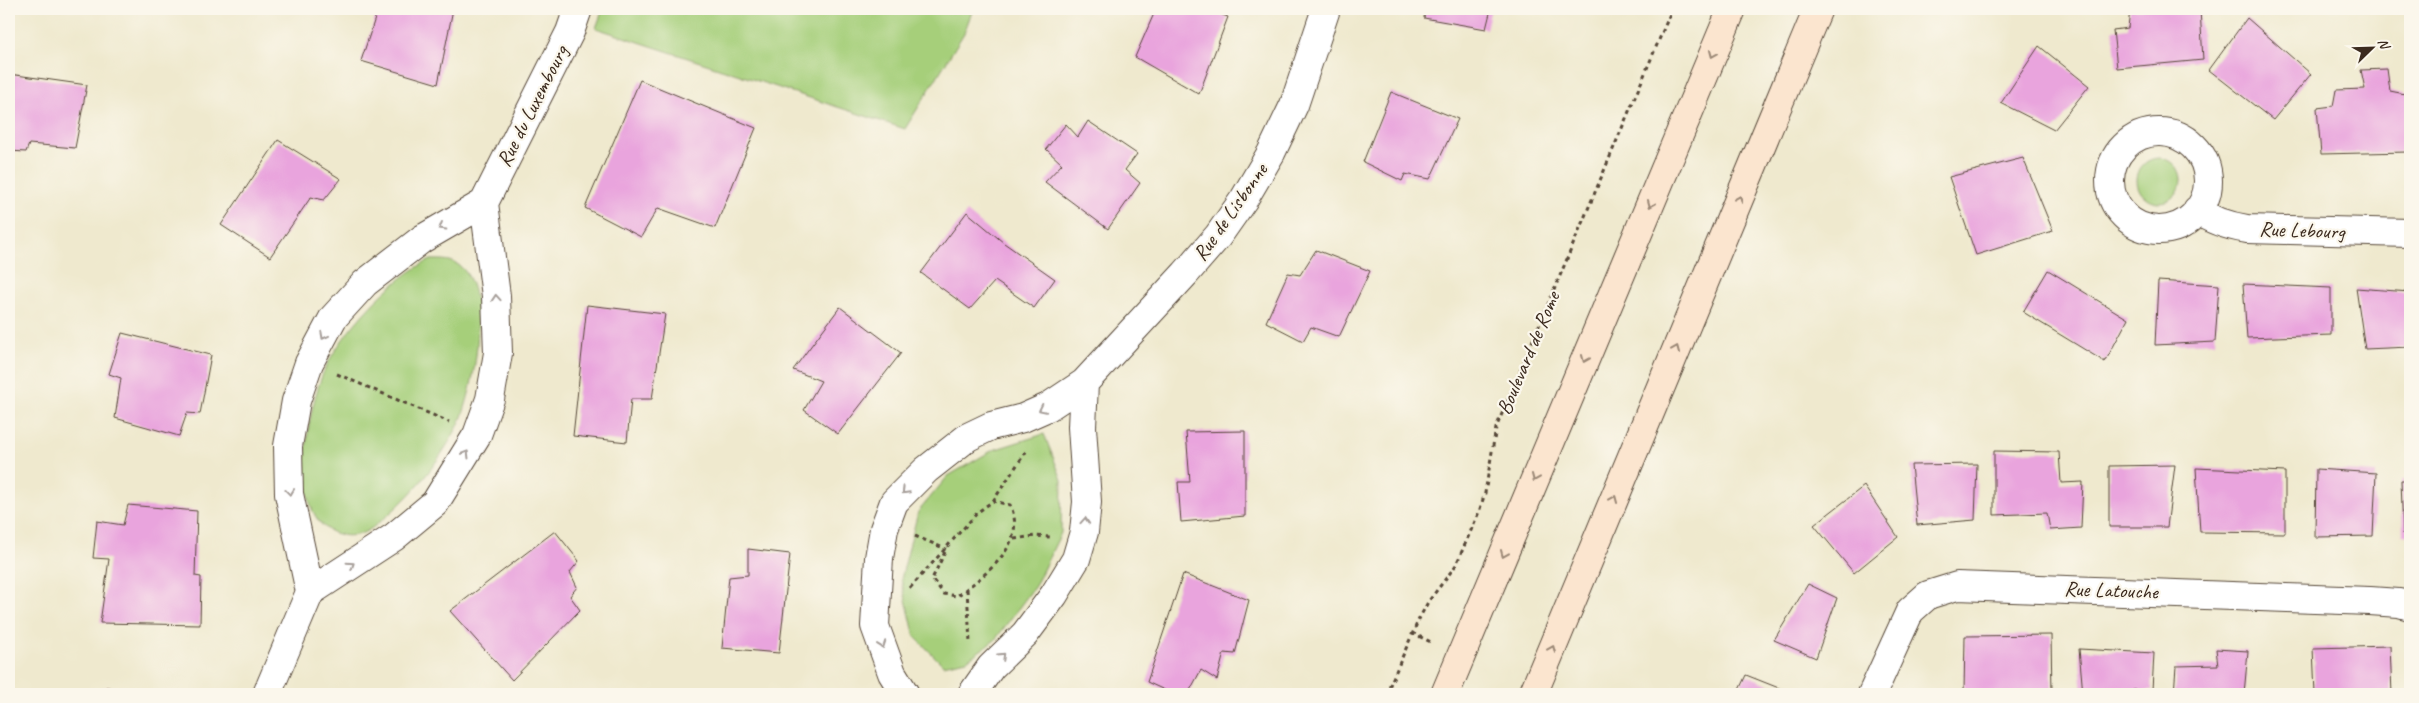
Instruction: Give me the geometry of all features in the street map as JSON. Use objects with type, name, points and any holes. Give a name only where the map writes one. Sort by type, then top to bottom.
[{"type":"main road","points":[[1446,694],[1732,9]]},
{"type":"main road","points":[[1533,694],[1818,9]]},
{"type":"street","name":"Rue du Luxembourg","points":[[484,203],[570,32],[578,9]]},
{"type":"street","name":"Rue de Lisbonne","points":[[905,694],[892,673],[875,626],[879,558],[884,529],[894,502],[926,470],[968,437],[991,426],[1023,418],[1048,407],[1084,383],[1185,274],[1218,236],[1244,199],[1271,152],[1294,105],[1326,9]]},
{"type":"street","points":[[267,694],[310,592],[394,537],[435,504],[477,435],[490,399],[498,353],[496,296],[484,203],[422,239],[365,283],[333,318],[309,363],[296,401],[288,446],[289,494],[310,592]]},
{"type":"street","name":"Rue Lebourg","points":[[2197,210],[2208,218],[2230,227],[2247,229],[2410,233]]},
{"type":"street","points":[[972,694],[991,667],[1025,634],[1054,595],[1076,559],[1084,532],[1087,502],[1082,427],[1084,383]]},
{"type":"street","name":"Rue Latouche","points":[[1872,694],[1910,611],[1928,595],[1957,586],[2360,600],[2400,602],[2410,606]]},
{"type":"path","name":"Boulevard de Rome","points":[[1386,694],[1418,621],[1428,602],[1456,565],[1479,512],[1485,493],[1496,428],[1672,9]]},
{"type":"path","points":[[351,380],[458,426]]},
{"type":"path","points":[[993,501],[1010,505],[1015,516],[1014,539],[995,565],[977,582],[957,596],[944,594],[932,578],[946,549],[978,512],[993,501]]},
{"type":"green space","points":[[603,9],[973,9],[964,33],[905,129],[596,28]]},
{"type":"green space","points":[[2155,158],[2163,158],[2175,164],[2181,180],[2175,196],[2163,202],[2155,202],[2143,196],[2137,184],[2137,176],[2143,164]]},
{"type":"green space","points":[[431,260],[454,262],[457,264],[468,276],[475,295],[478,318],[477,343],[474,368],[463,413],[457,428],[440,456],[420,483],[398,506],[372,528],[364,532],[351,536],[337,534],[321,524],[311,507],[306,485],[308,433],[319,386],[333,354],[356,322],[385,292],[416,268]]},
{"type":"green space","points":[[1044,434],[1062,480],[1061,533],[1035,586],[995,640],[967,660],[943,665],[915,637],[901,579],[918,512],[948,476],[993,450]]},
{"type":"building","points":[[378,9],[453,9],[438,84],[361,61]]},
{"type":"building","points":[[1156,9],[1206,9],[1228,17],[1199,94],[1135,57]]},
{"type":"building","points":[[1425,9],[1491,9],[1486,29],[1424,18]]},
{"type":"building","points":[[2130,9],[2200,9],[2203,60],[2117,68],[2113,30],[2128,28]]},
{"type":"building","points":[[2247,18],[2311,74],[2273,120],[2209,70]]},
{"type":"building","points":[[2039,46],[2089,86],[2054,130],[2001,103]]},
{"type":"building","points":[[2387,69],[2390,91],[2410,95],[2408,152],[2321,154],[2317,108],[2333,106],[2336,90],[2365,89],[2361,70]]},
{"type":"building","points":[[9,74],[87,85],[75,148],[29,144],[26,152],[9,151]]},
{"type":"building","points":[[640,80],[756,128],[715,228],[658,208],[641,237],[585,208]]},
{"type":"building","points":[[1391,92],[1458,119],[1430,179],[1405,174],[1402,181],[1363,162]]},
{"type":"building","points":[[1088,121],[1137,154],[1125,170],[1140,183],[1108,229],[1045,182],[1062,164],[1046,149],[1066,124],[1078,137]]},
{"type":"building","points":[[278,140],[341,179],[324,200],[311,197],[270,257],[221,225]]},
{"type":"building","points":[[2023,158],[2053,231],[1976,255],[1949,177]]},
{"type":"building","points":[[967,212],[1004,243],[1055,279],[1034,308],[995,281],[970,309],[921,273]]},
{"type":"building","points":[[1316,250],[1370,271],[1339,337],[1311,327],[1303,341],[1266,322],[1288,273],[1300,275]]},
{"type":"building","points":[[2048,270],[2128,319],[2105,362],[2023,312]]},
{"type":"building","points":[[2158,281],[2219,285],[2215,342],[2155,345]]},
{"type":"building","points":[[2243,284],[2331,288],[2331,335],[2247,338]]},
{"type":"building","points":[[2356,288],[2410,292],[2410,347],[2365,349]]},
{"type":"building","points":[[587,305],[665,314],[652,399],[631,399],[627,442],[573,436]]},
{"type":"building","points":[[840,307],[901,353],[838,434],[804,410],[821,381],[793,370]]},
{"type":"building","points":[[122,333],[211,355],[200,414],[187,413],[179,436],[115,418],[121,378],[109,374]]},
{"type":"building","points":[[1245,431],[1245,516],[1181,522],[1178,482],[1190,482],[1186,432]]},
{"type":"building","points":[[1994,451],[2059,452],[2061,483],[2083,482],[2081,528],[2050,530],[2047,513],[1994,515]]},
{"type":"building","points":[[1977,464],[1975,520],[1917,525],[1911,465]]},
{"type":"building","points":[[2175,465],[2167,527],[2109,527],[2109,466]]},
{"type":"building","points":[[2196,468],[2285,472],[2285,533],[2200,532]]},
{"type":"building","points":[[2316,469],[2376,473],[2373,536],[2315,537]]},
{"type":"building","points":[[2401,480],[2410,480],[2410,535],[2403,534]]},
{"type":"building","points":[[1864,486],[1898,537],[1854,573],[1814,525]]},
{"type":"building","points":[[128,505],[197,511],[195,576],[201,577],[200,625],[100,623],[109,559],[93,558],[97,521],[123,525]]},
{"type":"building","points":[[555,531],[579,561],[570,572],[577,587],[570,596],[580,610],[512,680],[450,611]]},
{"type":"building","points":[[748,549],[790,554],[779,653],[722,648],[729,577],[748,575]]},
{"type":"building","points":[[1183,574],[1249,600],[1235,654],[1224,653],[1217,680],[1201,670],[1188,694],[1173,694],[1147,682]]},
{"type":"building","points":[[1808,584],[1837,598],[1816,658],[1774,640]]},
{"type":"building","points":[[2051,635],[2052,694],[1964,692],[1965,636]]},
{"type":"building","points":[[2390,646],[2392,694],[2315,694],[2313,648]]},
{"type":"building","points":[[2079,649],[2154,653],[2152,690],[2133,690],[2133,694],[2083,694]]},
{"type":"building","points":[[2216,649],[2248,651],[2244,694],[2174,694],[2176,666],[2218,665]]},
{"type":"building","points":[[1746,675],[1794,694],[1737,694]]},
{"type":"building","points":[[106,687],[154,692],[154,694],[105,694]]}]
